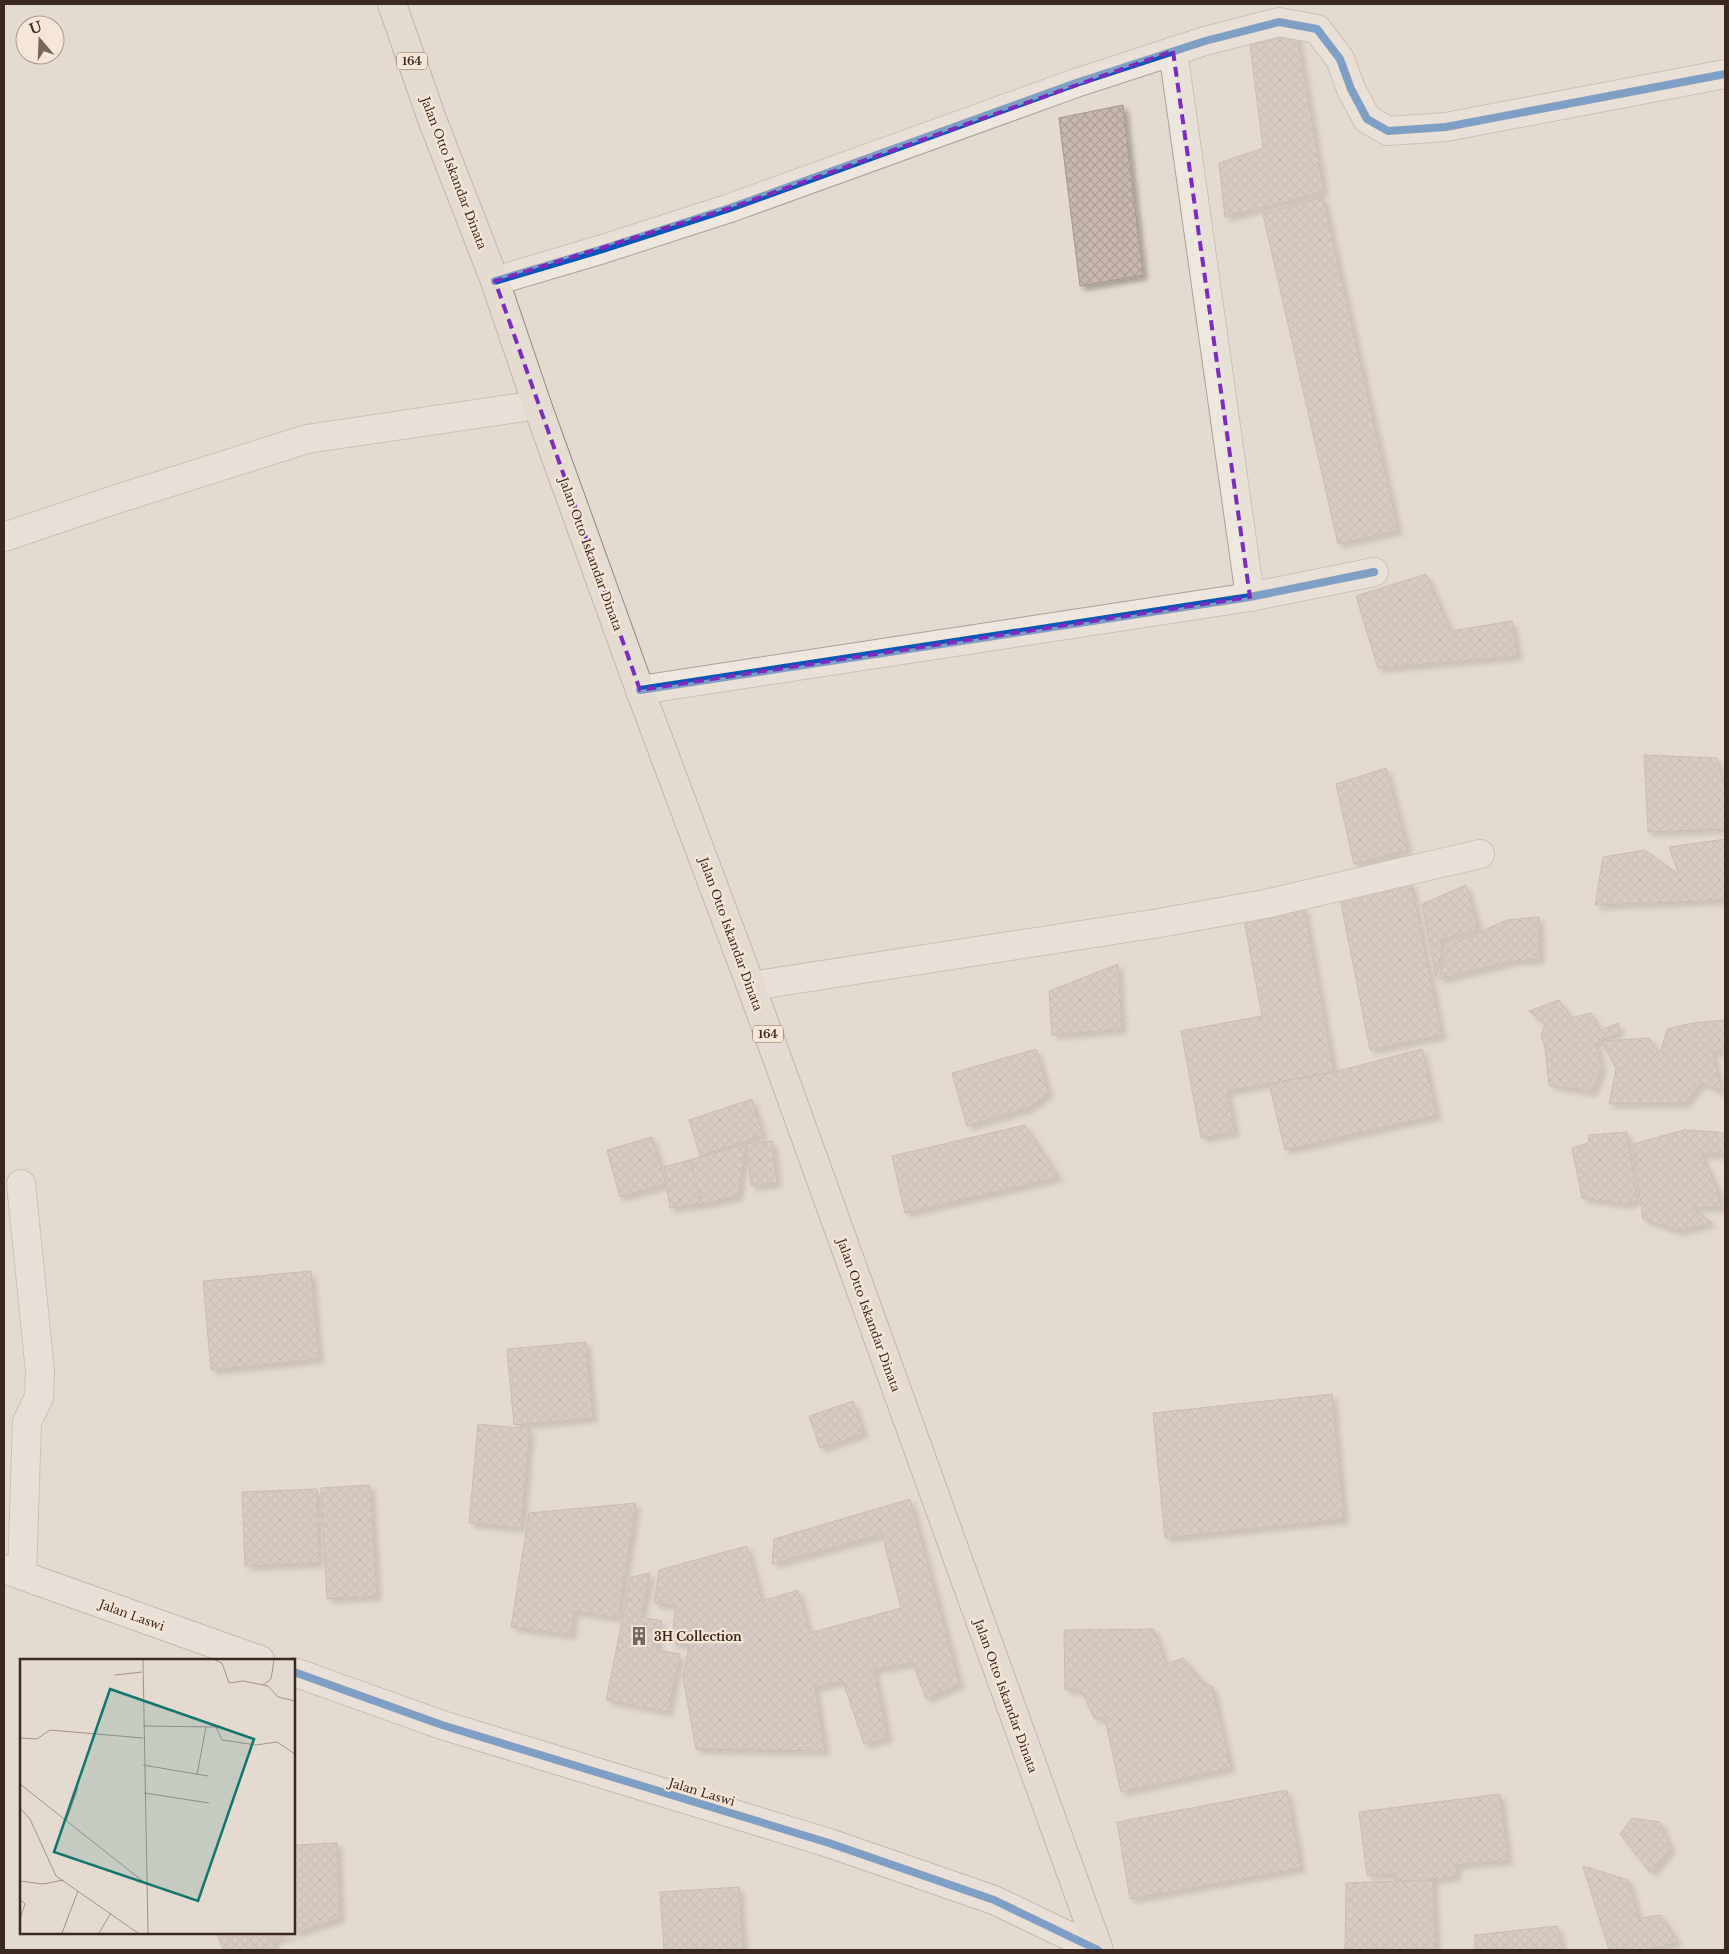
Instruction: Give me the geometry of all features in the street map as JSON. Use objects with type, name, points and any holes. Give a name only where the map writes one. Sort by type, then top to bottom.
[{"type":"main road","name":"Jalan Otto Iskandar Dinata","points":[[392,4],[432,119],[495,281],[537,405],[640,690],[751,986],[1098,1950]]},
{"type":"street","points":[[495,281],[730,208],[1076,83],[1173,52],[1279,22],[1317,29],[1340,59],[1351,89],[1367,119],[1388,131],[1446,127],[1725,74]]},
{"type":"street","points":[[1173,52],[1250,597]]},
{"type":"street","points":[[4,537],[307,439],[537,405]]},
{"type":"street","points":[[640,690],[1250,597],[1374,572]]},
{"type":"street","points":[[751,986],[1159,923],[1255,906],[1480,854]]},
{"type":"street","points":[[13,1572],[27,1422],[39,1397],[40,1371],[21,1184]]},
{"type":"street","name":"Jalan Laswi","points":[[13,1572],[257,1659]]},
{"type":"street","name":"Jalan Laswi","points":[[295,1672],[442,1725],[829,1843],[976,1893],[1098,1950]]},
{"type":"highlighted area","points":[[1173,51],[1250,597],[640,690],[495,281],[730,208]]},
{"type":"building","points":[[1297,34],[1324,192],[1225,217],[1219,163],[1263,148],[1250,45]]},
{"type":"building","points":[[1123,105],[1143,275],[1080,286],[1059,118]]},
{"type":"building","points":[[1323,197],[1398,530],[1338,544],[1263,214]]},
{"type":"building","points":[[1426,574],[1451,631],[1512,621],[1518,656],[1378,668],[1356,596]]},
{"type":"building","points":[[1644,755],[1717,758],[1725,788],[1725,829],[1648,832]]},
{"type":"building","points":[[1386,768],[1408,850],[1354,864],[1336,784]]},
{"type":"building","points":[[1725,839],[1725,900],[1595,905],[1603,857],[1645,850],[1679,875],[1669,847]]},
{"type":"building","points":[[1411,882],[1442,1035],[1370,1050],[1340,898]]},
{"type":"building","points":[[1466,885],[1479,929],[1440,940],[1442,950],[1436,977],[1422,904]]},
{"type":"building","points":[[1304,908],[1334,1072],[1227,1091],[1235,1132],[1201,1138],[1181,1031],[1262,1016],[1244,919]]},
{"type":"building","points":[[1539,917],[1540,959],[1513,961],[1439,979],[1448,946],[1507,920]]},
{"type":"building","points":[[1118,964],[1122,1029],[1052,1035],[1049,991]]},
{"type":"building","points":[[1559,1000],[1571,1018],[1591,1013],[1600,1030],[1619,1023],[1619,1032],[1596,1043],[1602,1068],[1592,1092],[1549,1085],[1545,1048],[1541,1035],[1545,1024],[1529,1011]]},
{"type":"building","points":[[1725,1020],[1725,1053],[1712,1050],[1722,1092],[1701,1083],[1685,1103],[1609,1104],[1616,1069],[1602,1041],[1649,1038],[1658,1052],[1661,1050],[1667,1029],[1692,1023]]},
{"type":"building","points":[[1036,1049],[1049,1093],[1028,1108],[967,1126],[952,1073]]},
{"type":"building","points":[[1422,1049],[1437,1115],[1285,1150],[1269,1084],[1334,1072]]},
{"type":"building","points":[[752,1099],[763,1135],[700,1156],[689,1120]]},
{"type":"building","points":[[1025,1125],[1059,1177],[905,1213],[892,1156]]},
{"type":"building","points":[[1684,1130],[1725,1134],[1725,1154],[1701,1154],[1716,1185],[1722,1207],[1692,1208],[1712,1223],[1678,1231],[1643,1219],[1633,1144]]},
{"type":"building","points":[[1627,1132],[1637,1200],[1627,1204],[1582,1198],[1572,1148],[1588,1143],[1589,1135]]},
{"type":"building","points":[[652,1137],[666,1184],[620,1197],[607,1150]]},
{"type":"building","points":[[772,1141],[777,1183],[751,1186],[746,1144]]},
{"type":"building","points":[[746,1144],[738,1196],[702,1204],[690,1160]]},
{"type":"building","points":[[690,1160],[702,1204],[670,1208],[664,1167]]},
{"type":"building","points":[[311,1271],[319,1359],[211,1370],[203,1281]]},
{"type":"building","points":[[586,1342],[593,1418],[514,1425],[507,1349]]},
{"type":"building","points":[[1332,1394],[1344,1519],[1165,1538],[1153,1413]]},
{"type":"building","points":[[853,1401],[864,1433],[820,1448],[809,1416]]},
{"type":"building","points":[[478,1424],[530,1429],[521,1528],[469,1523]]},
{"type":"building","points":[[370,1485],[377,1596],[327,1599],[321,1488]]},
{"type":"building","points":[[317,1489],[319,1563],[245,1566],[242,1492]]},
{"type":"building","points":[[910,1499],[960,1684],[926,1699],[913,1663],[874,1669],[888,1738],[864,1744],[843,1681],[815,1687],[825,1751],[696,1749],[683,1678],[689,1645],[671,1642],[676,1606],[654,1603],[659,1570],[747,1546],[762,1601],[798,1590],[810,1633],[901,1608],[882,1534],[772,1564],[774,1539]]},
{"type":"building","points":[[636,1503],[618,1618],[574,1611],[571,1635],[511,1627],[529,1513]]},
{"type":"building","name":"3H Collection","points":[[650,1573],[641,1617],[662,1621],[656,1650],[680,1654],[668,1712],[606,1700],[631,1577]]},
{"type":"building","points":[[1154,1629],[1166,1664],[1183,1658],[1205,1684],[1212,1686],[1231,1768],[1121,1792],[1105,1719],[1094,1718],[1081,1690],[1065,1690],[1064,1630]]},
{"type":"building","points":[[1287,1790],[1301,1868],[1130,1899],[1117,1822]]},
{"type":"building","points":[[1500,1794],[1508,1860],[1456,1865],[1456,1876],[1398,1885],[1395,1874],[1367,1875],[1359,1812]]},
{"type":"building","points":[[1632,1818],[1660,1822],[1671,1848],[1651,1873],[1620,1834]]},
{"type":"building","points":[[337,1843],[340,1918],[295,1933],[295,1845]]},
{"type":"building","points":[[1583,1866],[1628,1880],[1639,1918],[1661,1915],[1678,1942],[1649,1950],[1609,1950]]},
{"type":"building","points":[[1433,1880],[1436,1950],[1345,1950],[1346,1883]]},
{"type":"building","points":[[739,1887],[743,1950],[664,1950],[660,1892]]},
{"type":"building","points":[[1557,1926],[1563,1950],[1475,1950],[1475,1935]]},
{"type":"building","points":[[217,1934],[291,1934],[273,1940],[276,1950],[223,1950]]},
{"type":"cycle path","points":[[495,281],[730,208],[1076,83],[1205,41],[1279,22],[1317,29],[1340,59],[1351,89],[1367,119],[1388,131],[1446,127],[1725,74]]},
{"type":"cycle path","points":[[640,690],[1250,597],[1374,572]]},
{"type":"cycle path","points":[[295,1672],[442,1725],[829,1843],[994,1900],[1098,1950]]},
{"type":"place","name":"3H Collection","points":[[639,1636]]}]
